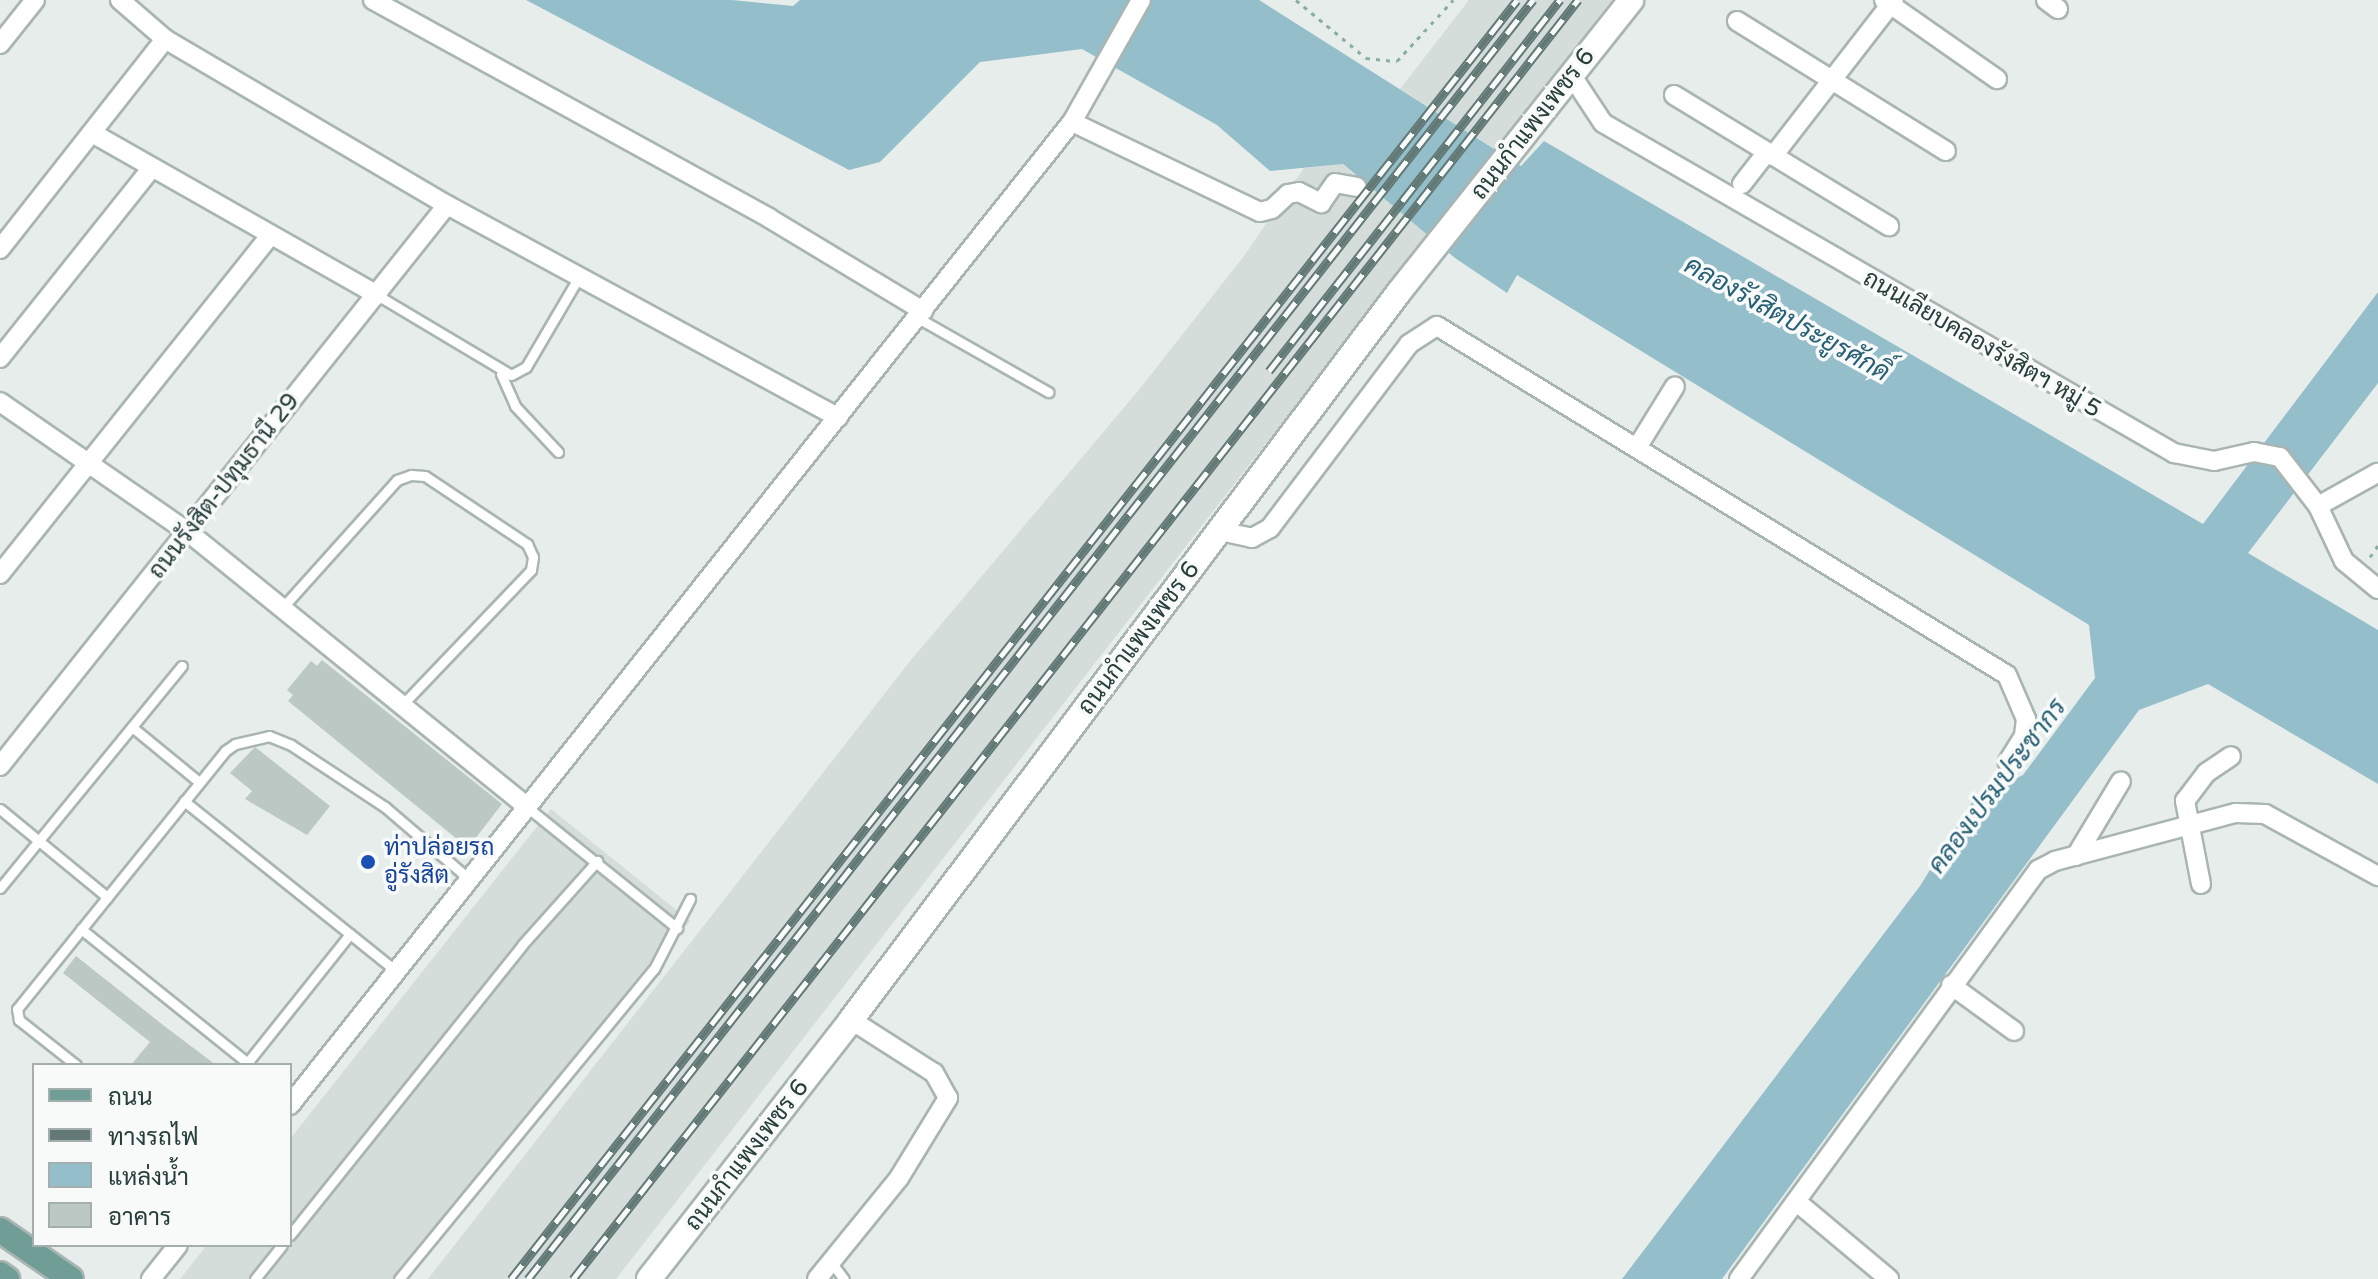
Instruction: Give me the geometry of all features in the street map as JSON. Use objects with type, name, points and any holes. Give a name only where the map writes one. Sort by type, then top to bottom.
[{"type":"main road","name":"ถนนกำแพงเพชร 6","points":[[649,1279],[851,1020],[1399,292],[1631,0]]},
{"type":"main road","points":[[0,1230],[71,1279]]},
{"type":"main road","points":[[0,1274],[7,1279]]},
{"type":"street","points":[[0,44],[35,0]]},
{"type":"street","points":[[120,0],[165,39],[447,205],[838,417]]},
{"type":"street","points":[[373,0],[756,211],[920,315]]},
{"type":"street","points":[[292,1100],[1072,122],[1141,0]]},
{"type":"street","points":[[1742,184],[1832,79],[1889,1],[1997,79]]},
{"type":"street","points":[[1737,21],[1946,151]]},
{"type":"street","points":[[0,249],[94,134],[165,39]]},
{"type":"street","name":"ถนนเลียบคลองรังสิตฯ หมู่ 5","points":[[1572,76],[1603,123],[2077,400],[2174,453],[2214,461],[2254,452],[2280,457],[2303,482],[2318,506],[2344,561],[2378,589]]},
{"type":"street","points":[[1674,95],[1889,226]]},
{"type":"street","points":[[1072,122],[1260,212],[1272,209],[1288,194],[1299,192],[1321,203],[1335,183],[1357,187]]},
{"type":"street","points":[[94,134],[150,170],[377,295]]},
{"type":"street","points":[[0,358],[150,170]]},
{"type":"street","name":"ถนนรังสิต-ปทุมธานี 29","points":[[0,766],[447,205]]},
{"type":"street","points":[[0,574],[269,237]]},
{"type":"street","points":[[1220,531],[1252,538],[1270,528],[1409,344],[1430,327],[1638,446],[2007,675],[2026,719],[2024,736],[2008,762]]},
{"type":"street","points":[[1638,446],[1675,386]]},
{"type":"street","points":[[0,402],[91,461],[188,532],[527,807]]},
{"type":"street","points":[[2318,506],[2377,473]]},
{"type":"street","points":[[2201,884],[2187,826],[2185,801],[2190,789],[2231,756]]},
{"type":"street","points":[[2076,856],[2121,781]]},
{"type":"street","points":[[1739,1279],[2023,885],[2055,861],[2236,813],[2265,814],[2378,876]]},
{"type":"street","points":[[1951,985],[2014,1031]]},
{"type":"street","points":[[817,1279],[899,1178],[948,1098],[934,1073],[851,1020]]},
{"type":"street","points":[[1797,1202],[1889,1279]]},
{"type":"street","points":[[151,1279],[176,1247]]},
{"type":"lane","points":[[377,295],[501,374],[519,374],[580,275]]},
{"type":"lane","points":[[920,315],[1048,392]]},
{"type":"lane","points":[[501,374],[515,406],[558,452]]},
{"type":"lane","points":[[283,607],[397,480],[411,475],[425,476],[527,544],[533,557],[531,570],[403,704]]},
{"type":"lane","points":[[0,888],[182,666]]},
{"type":"lane","points":[[132,727],[199,782]]},
{"type":"lane","points":[[73,1063],[15,1017],[81,929],[225,751],[250,738],[269,736],[365,792],[469,879]]},
{"type":"lane","points":[[184,801],[396,971]]},
{"type":"lane","points":[[527,807],[677,928]]},
{"type":"lane","points":[[0,809],[107,897]]},
{"type":"lane","points":[[292,1232],[522,945],[597,861]]},
{"type":"lane","points":[[399,1279],[654,969],[690,899]]},
{"type":"lane","points":[[81,929],[247,1063]]},
{"type":"lane","points":[[249,1063],[350,934]]},
{"type":"lane","points":[[255,1279],[280,1247]]},
{"type":"lane","points":[[831,1262],[844,1279]]},
{"type":"path","points":[[1296,0],[1366,58],[1397,61],[1453,0]]},
{"type":"shaded area","points":[[1469,0],[1612,0],[1495,149],[1400,89]]},
{"type":"shaded area","points":[[1342,164],[1428,235],[616,1279],[428,1279],[911,660],[1138,391],[1244,256],[1304,168]]},
{"type":"shaded area","points":[[551,809],[690,921],[403,1279],[180,1279],[205,1247],[292,1247],[292,1136]]},
{"type":"water","name":"คลองรังสิตประยูรศักดิ์","points":[[526,0],[732,0],[793,6],[800,0],[1259,0],[1521,166],[1544,141],[2203,524],[2378,292],[2378,383],[2248,553],[2378,630],[2378,784],[2208,684],[2139,710],[1722,1279],[1622,1279],[1920,886],[1974,799],[2023,775],[2095,678],[2089,625],[1517,275],[1507,293],[1455,258],[1343,164],[1270,171],[1217,125],[1082,49],[980,62],[880,162],[849,170]]},
{"type":"building","points":[[322,660],[502,804],[468,848],[288,701],[293,695],[287,690],[311,661],[317,666]]},
{"type":"building","points":[[255,747],[330,806],[307,835],[245,799],[252,791],[230,773]]},
{"type":"building","points":[[76,956],[213,1063],[133,1063],[150,1042],[63,973]]},
{"type":"railway","points":[[511,1279],[1517,0]]},
{"type":"railway","points":[[528,1279],[1533,0]]},
{"type":"railway","points":[[1269,371],[1560,0]]},
{"type":"railway","points":[[573,1279],[1578,0]]},
{"type":"place","name":"ท่าปล่อยรถ อู่รังสิต","points":[[368,862]]},
{"type":"water label","name":"คลองเปรมประชากร","points":[[1997,786]]}]
